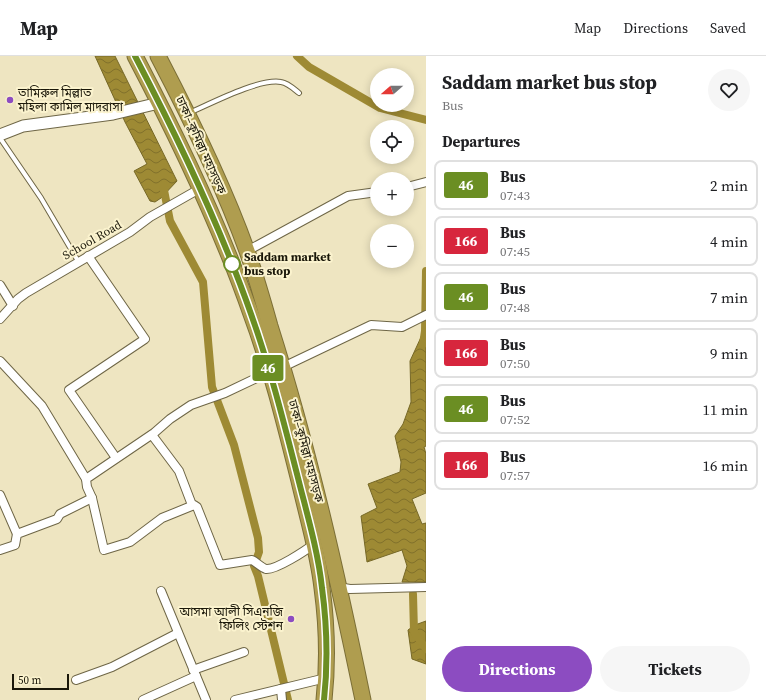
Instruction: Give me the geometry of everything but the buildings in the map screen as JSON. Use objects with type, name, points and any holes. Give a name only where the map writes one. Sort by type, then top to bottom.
[{"type":"highway","name":"ঢাকা–কুমিল্লা মহাসড়ক","points":[[135,56],[152,105],[201,188],[249,308],[276,369],[314,477],[362,700]]},
{"type":"highway","name":"ঢাকা–কুমিল্লা মহাসড়ক","points":[[158,56],[187,114],[247,251],[276,369],[288,439],[314,544],[322,587],[326,633],[326,678],[324,700]]},
{"type":"main road","points":[[0,135],[23,126],[113,114],[152,105]]},
{"type":"street","points":[[414,185],[426,182]]},
{"type":"street","name":"School Road","points":[[0,319],[26,293],[78,261],[130,232],[150,217],[201,188]]},
{"type":"street","points":[[247,251],[348,196],[370,193]]},
{"type":"street","points":[[88,256],[145,339],[69,390],[116,458]]},
{"type":"street","points":[[0,285],[13,306]]},
{"type":"street","points":[[86,479],[152,435],[170,419],[191,405],[225,393],[371,325],[402,327],[426,315]]},
{"type":"street","points":[[0,361],[42,406],[86,479],[104,550],[130,542],[162,518],[192,505]]},
{"type":"street","points":[[152,435],[179,471],[192,505],[197,507],[220,565],[256,562],[263,568],[269,568],[298,556],[314,544]]},
{"type":"street","points":[[0,495],[17,534],[15,545],[0,550]]},
{"type":"street","points":[[17,534],[57,519],[60,514],[92,498]]},
{"type":"street","points":[[338,587],[350,589],[426,587]]},
{"type":"street","points":[[161,591],[206,700]]},
{"type":"street","points":[[76,680],[112,667],[178,633]]},
{"type":"street","points":[[143,700],[194,673],[244,652]]},
{"type":"street","points":[[235,700],[326,678]]},
{"type":"street","points":[[281,689],[282,700]]},
{"type":"lane","points":[[187,114],[242,90],[266,84],[280,82],[288,84],[299,93]]},
{"type":"lane","points":[[0,138],[41,198],[78,261]]},
{"type":"water","points":[[95,56],[115,56],[177,181],[161,198],[155,202],[150,201],[134,171],[147,164],[125,122]]},
{"type":"water","points":[[426,333],[426,446],[424,447],[426,454],[426,493],[412,499],[422,524],[426,523],[426,582],[402,582],[407,566],[402,550],[367,562],[361,516],[377,508],[368,484],[400,472],[401,462],[395,436],[403,424],[411,402],[410,361],[422,335]]},
{"type":"water","points":[[426,621],[426,664],[412,659],[408,630],[415,625]]},
{"type":"waterway","points":[[297,56],[309,67],[380,108],[426,120]]},
{"type":"waterway","points":[[163,185],[170,221],[203,282],[212,387],[234,445],[258,538],[259,552],[254,566],[258,576],[288,700]]},
{"type":"waterway","points":[[423,344],[425,331],[426,271]]},
{"type":"waterway","points":[[413,594],[414,632],[426,649]]},
{"type":"bus line","name":"46","points":[[135,56],[160,103],[201,188],[251,314],[269,372],[292,454],[314,544],[322,587],[326,633],[326,678],[324,700]]},
{"type":"place","name":"তামিরুল মিল্লাত মহিলা কামিল মাদরাসা","points":[[10,100]]},
{"type":"place","name":"Saddam market bus stop","points":[[232,264]]},
{"type":"place","name":"আসমা আলী সিএনজি ফিলিং স্টেশন","points":[[291,619]]}]
